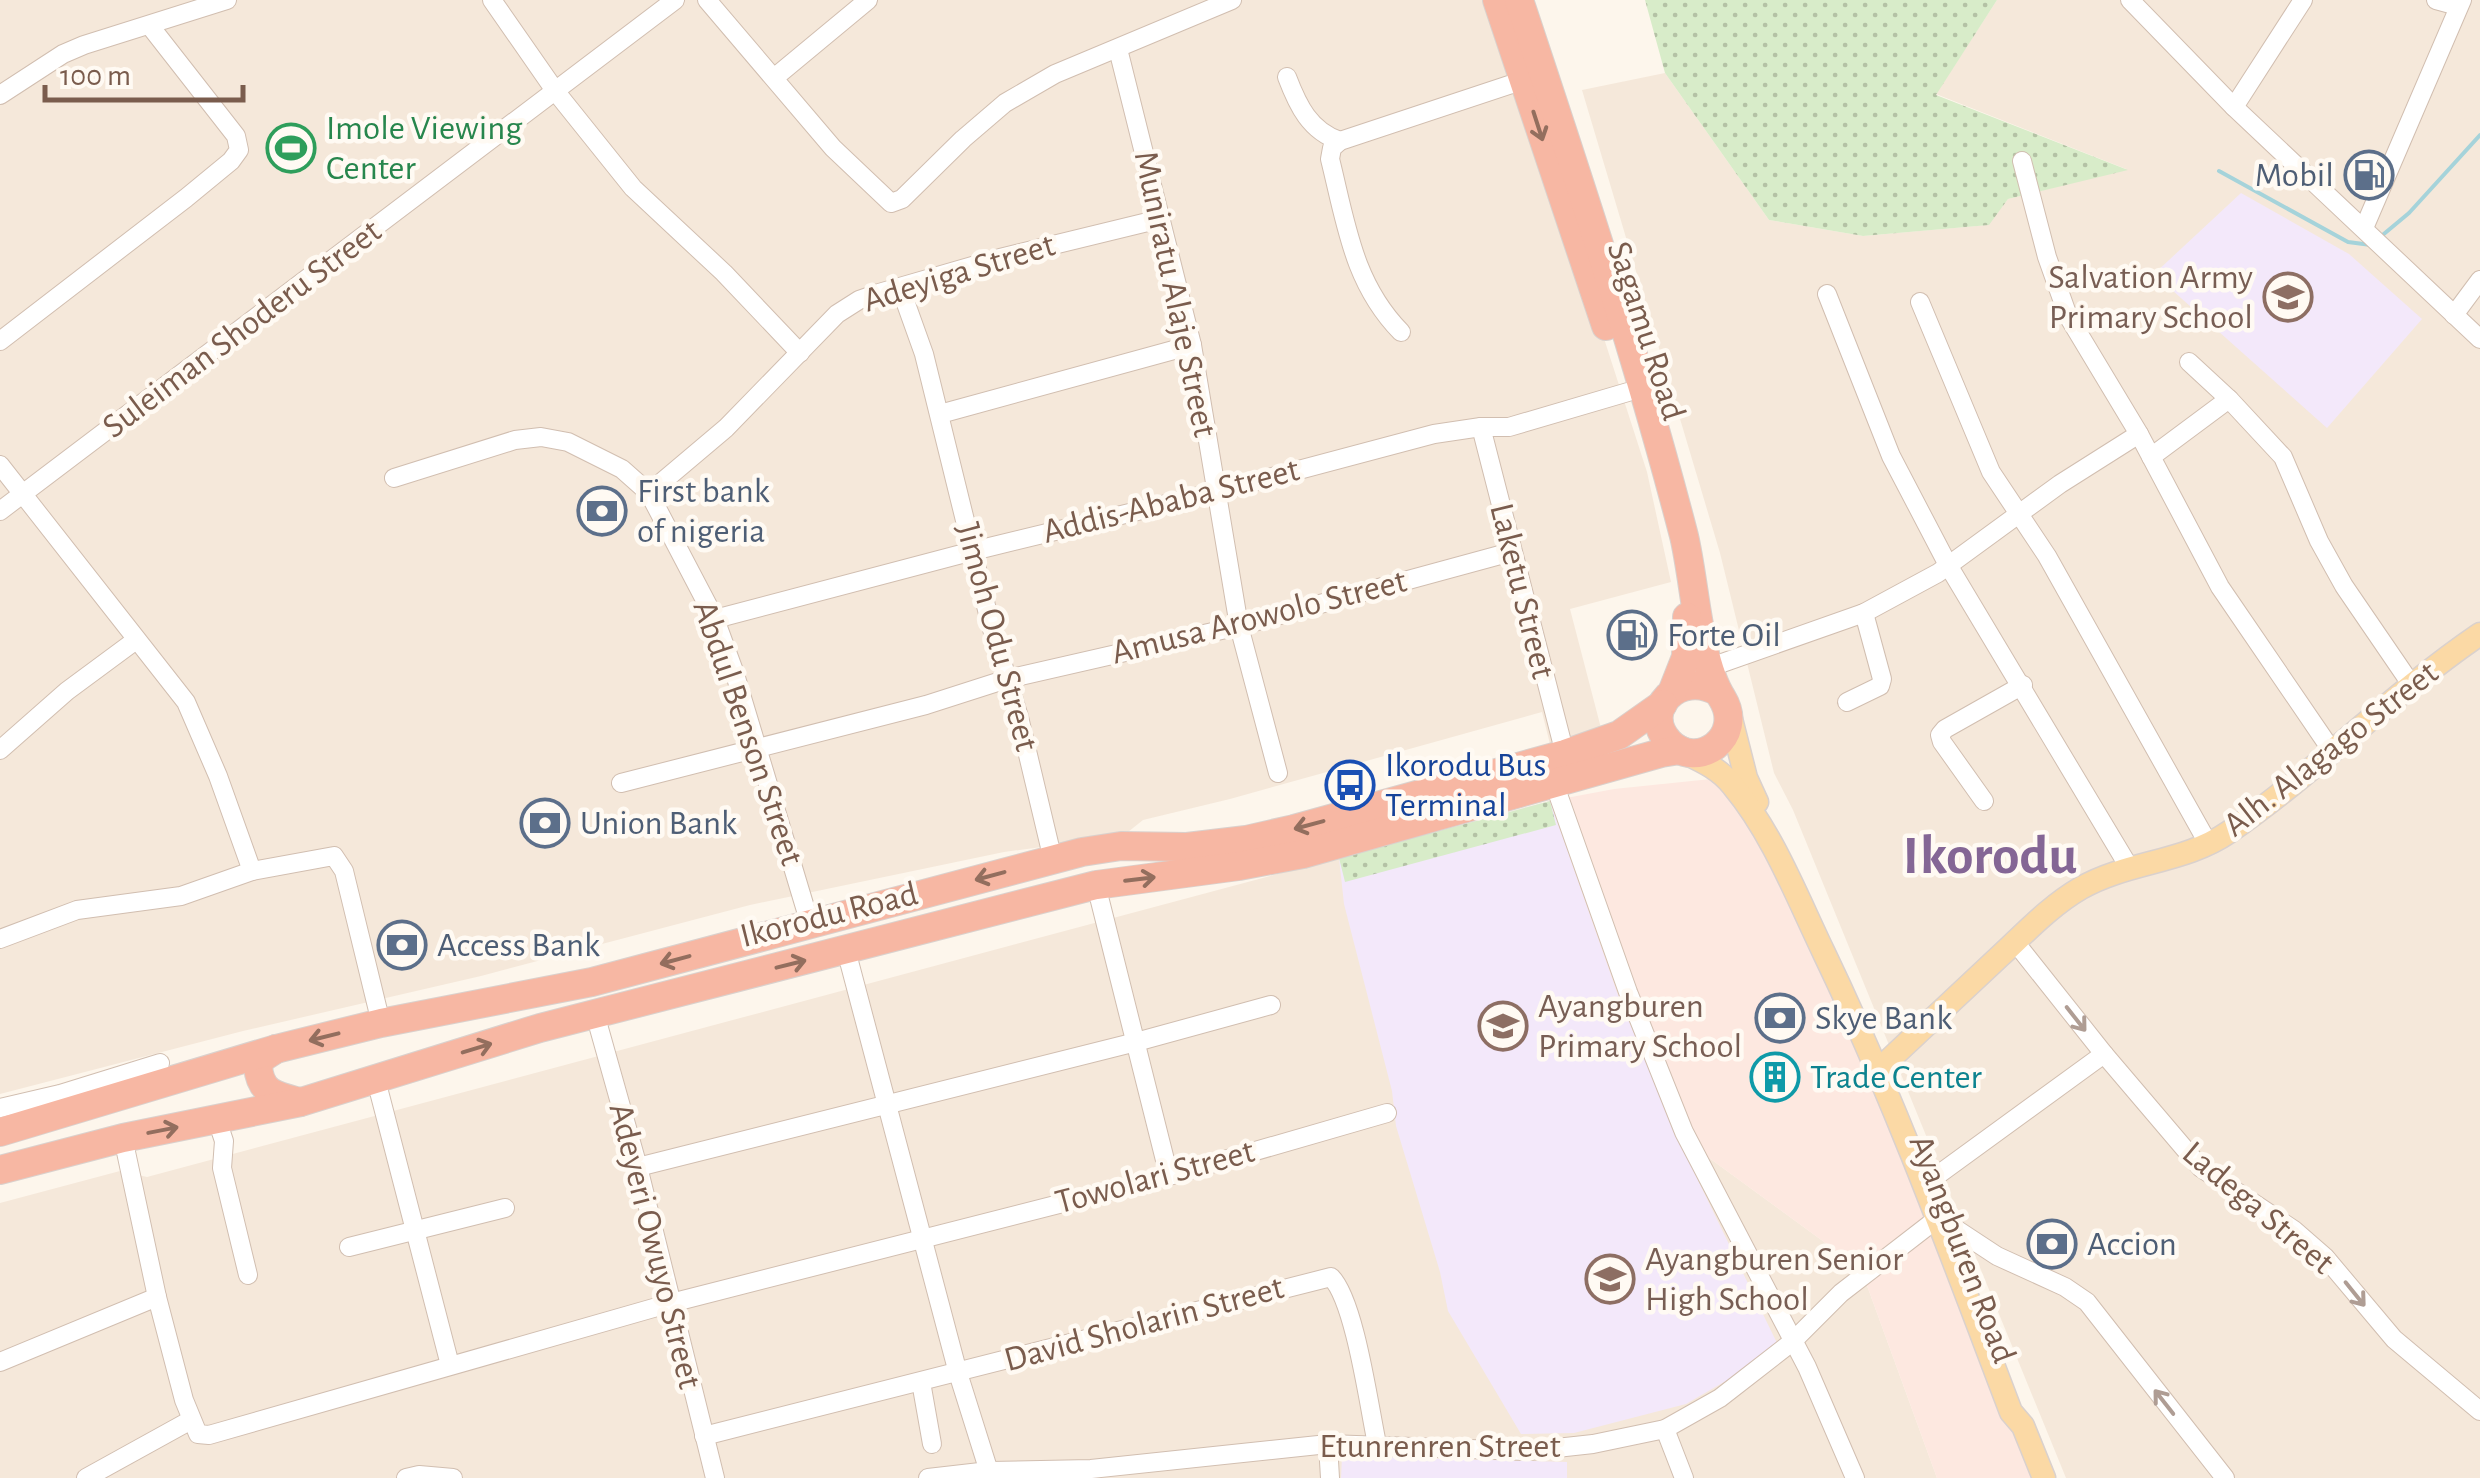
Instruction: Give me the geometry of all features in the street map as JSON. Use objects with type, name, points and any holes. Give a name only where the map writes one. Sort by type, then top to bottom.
[{"type":"highway","name":"Sagamu Road","points":[[1497,0],[1524,80],[1580,214],[1684,536],[1719,692]]},
{"type":"highway","name":"Sagamu Road","points":[[1519,0],[1684,598],[1687,646],[1680,677],[1668,697]]},
{"type":"highway","points":[[1696,683],[1719,692],[1729,727],[1715,747],[1704,752],[1680,750],[1666,738],[1661,728],[1668,697],[1696,683]]},
{"type":"highway","name":"Ikorodu Road","points":[[1,1124],[382,1023],[592,982],[1053,860],[1121,846],[1187,847],[1246,840],[1564,754],[1619,735],[1668,697]]},
{"type":"highway","name":"Ikorodu Road","points":[[0,1170],[123,1138],[301,1102],[595,1014],[1096,884],[1303,854],[1660,752],[1680,750]]},
{"type":"highway","points":[[276,1049],[262,1058],[258,1066],[262,1086],[276,1096],[301,1102]]},
{"type":"main road","name":"Alh. Alagago Street","points":[[1889,1060],[2066,897],[2129,868],[2209,845],[2480,634]]},
{"type":"main road","points":[[1719,692],[1755,809]]},
{"type":"main road","points":[[1680,750],[1714,767],[1755,809]]},
{"type":"main road","name":"Ayangburen Road","points":[[1755,809],[1801,882],[1889,1060],[1936,1177],[1947,1224]]},
{"type":"main road","name":"Ayangburen Road","points":[[1755,809],[1878,1065],[1947,1224],[2022,1405],[2023,1426],[2044,1478]]},
{"type":"street","points":[[0,95],[63,54],[227,0]]},
{"type":"street","points":[[492,0],[556,92],[633,188],[724,273],[800,353]]},
{"type":"street","name":"Suleiman Shoderu Street","points":[[0,512],[676,0]]},
{"type":"street","points":[[707,0],[833,148],[891,203],[902,199],[963,138],[1006,103],[1055,74],[1232,0]]},
{"type":"street","points":[[774,78],[868,0]]},
{"type":"street","points":[[2130,0],[2234,107],[2480,339]]},
{"type":"street","points":[[2234,107],[2303,0]]},
{"type":"street","points":[[2371,235],[2460,3],[2436,0]]},
{"type":"street","points":[[0,342],[186,198],[239,150],[236,136],[150,26]]},
{"type":"street","name":"Muniratu Alaje Street","points":[[1118,49],[1192,345],[1239,626],[1278,774]]},
{"type":"street","points":[[1287,77],[1311,124],[1322,135],[1340,141]]},
{"type":"street","points":[[1401,332],[1376,305],[1347,234],[1330,159],[1332,148],[1340,141],[1524,80]]},
{"type":"street","points":[[2022,161],[2047,257],[2068,316],[2140,434],[2220,586],[2332,751]]},
{"type":"street","name":"Adeyiga Street","points":[[649,492],[726,428],[837,314],[859,300],[1000,258],[1160,219]]},
{"type":"street","points":[[2454,316],[2480,280]]},
{"type":"street","name":"Jimoh Odu Street","points":[[900,287],[924,354],[1053,860]]},
{"type":"street","points":[[1827,294],[1891,456],[1948,565],[2129,868]]},
{"type":"street","points":[[1920,302],[1990,472],[2047,556],[2209,845]]},
{"type":"street","points":[[940,414],[1192,345]]},
{"type":"street","points":[[2189,362],[2283,457],[2344,586],[2412,684]]},
{"type":"street","name":"Addis-Ababa Street","points":[[715,619],[1434,434],[1481,426],[1509,428],[1628,392]]},
{"type":"street","points":[[2151,457],[2229,399]]},
{"type":"street","name":"Laketu Street","points":[[1481,426],[1564,754]]},
{"type":"street","points":[[1719,692],[1948,565],[2140,434]]},
{"type":"street","points":[[394,478],[515,440],[541,437],[568,442],[595,455],[622,469],[649,492]]},
{"type":"street","points":[[0,464],[186,702],[252,871]]},
{"type":"street","name":"Abdul Benson Street","points":[[649,492],[715,619],[759,745],[810,924]]},
{"type":"street","name":"Amusa Arowolo Street","points":[[621,783],[926,704],[1006,679],[1239,626],[1511,552]]},
{"type":"street","points":[[1847,702],[1880,686],[1882,679],[1864,613]]},
{"type":"street","points":[[0,750],[67,691],[136,640]]},
{"type":"street","points":[[1984,800],[1940,735],[2022,685]]},
{"type":"street","points":[[1554,784],[1614,955],[1684,1132],[1807,1367],[1855,1478]]},
{"type":"street","points":[[0,938],[78,910],[181,896],[252,871],[334,856],[340,861],[382,1023]]},
{"type":"street","points":[[1096,884],[1169,1176]]},
{"type":"street","name":"Ladega Street","points":[[2015,942],[2201,1168],[2294,1230],[2325,1256],[2394,1340],[2480,1411]]},
{"type":"street","points":[[846,950],[958,1373],[990,1474]]},
{"type":"street","points":[[638,1167],[1271,1005]]},
{"type":"street","name":"Adeyeri Owuyo Street","points":[[595,1014],[638,1167],[715,1478]]},
{"type":"street","points":[[1936,1177],[2104,1054]]},
{"type":"street","points":[[1,1124],[60,1094],[160,1064]]},
{"type":"street","points":[[376,1080],[450,1364]]},
{"type":"street","name":"Towolari Street","points":[[190,1420],[198,1434],[210,1435],[671,1303],[1169,1176],[1387,1114]]},
{"type":"street","points":[[217,1120],[224,1141],[222,1168],[248,1275]]},
{"type":"street","points":[[86,1478],[190,1420],[123,1138]]},
{"type":"street","points":[[349,1247],[506,1208]]},
{"type":"street","points":[[1947,1224],[2086,1302],[2225,1478]]},
{"type":"street","name":"Etunrenren Street","points":[[928,1478],[1091,1469],[1328,1444],[1529,1451],[1593,1444],[1665,1429],[1720,1398],[1792,1342],[1841,1293],[1947,1224]]},
{"type":"street","name":"David Sholarin Street","points":[[704,1436],[1331,1277],[1339,1285],[1348,1307],[1377,1444]]},
{"type":"street","points":[[0,1362],[158,1298]]},
{"type":"street","points":[[921,1382],[932,1444]]},
{"type":"street","points":[[1665,1429],[1684,1478]]},
{"type":"street","points":[[1328,1444],[1330,1478]]},
{"type":"street","points":[[406,1478],[419,1474],[453,1478]]},
{"type":"shaded area","points":[[0,0],[1495,0],[1647,472],[1671,582],[1570,609],[1602,732],[1552,752],[1542,712],[1143,820],[1123,836],[1004,852],[750,905],[481,976],[243,1031],[0,1094]]},
{"type":"shaded area","points":[[1997,0],[2480,0],[2480,1478],[2066,1478],[1793,810],[1774,773],[1720,553],[1582,90],[1665,73],[1769,220],[1863,236],[1988,225],[2008,199],[2126,169],[1936,94]]},
{"type":"shaded area","name":"Salvation Army Primary School","points":[[2241,193],[2349,254],[2422,319],[2327,428],[2154,274]]},
{"type":"shaded area","points":[[1711,779],[1745,812],[1842,995],[2034,1478],[1937,1478],[1861,1269],[1675,1133],[1618,995],[1550,801],[1614,789]]},
{"type":"shaded area","points":[[1550,801],[1675,1133],[1861,1269],[1937,1478],[0,1478],[0,1203],[120,1171],[147,1177]]},
{"type":"shaded area","name":"Ayangburen Primary School","points":[[1550,801],[1618,995],[1675,1133],[1777,1343],[1731,1378],[1686,1404],[1574,1433],[1521,1434],[1448,1311],[1396,1126],[1392,1091],[1344,904],[1339,858]]},
{"type":"shaded area","points":[[1342,1456],[1567,1462],[1567,1478],[1341,1478]]},
{"type":"green space","points":[[1645,0],[1997,0],[1936,95],[2128,170],[2008,199],[1989,225],[1863,236],[1769,220],[1665,73]]},
{"type":"green space","points":[[1550,801],[1556,825],[1345,882],[1339,858]]},
{"type":"waterway","points":[[2379,238],[2409,213],[2480,135]]},
{"type":"waterway","points":[[2219,171],[2348,242],[2371,245]]},
{"type":"place","name":"Imole Viewing Center","points":[[291,148]]},
{"type":"place","name":"Mobil","points":[[2369,175]]},
{"type":"place","name":"Salvation Army Primary School","points":[[2288,297]]},
{"type":"place","name":"First bank of nigeria","points":[[602,511]]},
{"type":"place","name":"Forte Oil","points":[[1632,635]]},
{"type":"place","name":"Ikorodu Bus Terminal","points":[[1350,785]]},
{"type":"place","name":"Union Bank","points":[[545,823]]},
{"type":"place","name":"Access Bank","points":[[402,945]]},
{"type":"place","name":"Skye Bank","points":[[1780,1018]]},
{"type":"place","name":"Ayangburen Primary School","points":[[1503,1026]]},
{"type":"place","name":"Trade Center","points":[[1775,1077]]},
{"type":"place","name":"Accion","points":[[2052,1244]]},
{"type":"place","name":"Ayangburen Senior High School","points":[[1610,1279]]},
{"type":"district","name":"Ikorodu","points":[[1990,856]]}]
